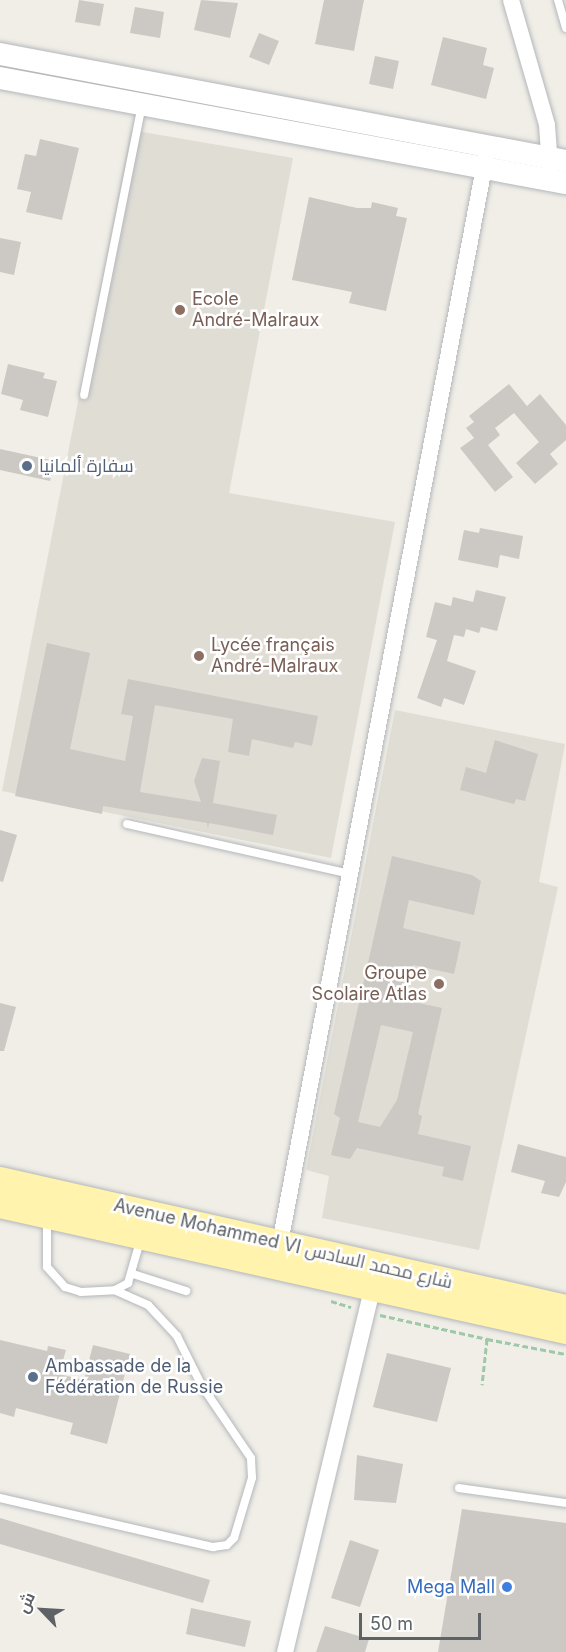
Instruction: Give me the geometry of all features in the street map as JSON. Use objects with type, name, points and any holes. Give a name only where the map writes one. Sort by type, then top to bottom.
[{"type":"main road","name":"Avenue Mohammed VI شارع محمد السادس","points":[[0,1180],[566,1308]]},
{"type":"main road","name":"Avenue Mohammed VI شارع محمد السادس","points":[[0,1205],[141,1237],[369,1300],[566,1331]]},
{"type":"street","points":[[0,78],[142,104],[486,157],[556,164],[511,0]]},
{"type":"street","points":[[0,54],[486,157]]},
{"type":"street","points":[[280,1243],[486,157]]},
{"type":"street","points":[[285,1652],[369,1300]]},
{"type":"lane","points":[[558,0],[566,28]]},
{"type":"lane","points":[[84,395],[142,104]]},
{"type":"lane","points":[[127,824],[350,874]]},
{"type":"lane","points":[[47,1216],[44,1246],[47,1267],[54,1279],[81,1292],[115,1290],[128,1283],[133,1274],[141,1237]]},
{"type":"lane","points":[[133,1274],[186,1291]]},
{"type":"lane","points":[[0,1498],[213,1547],[227,1545],[234,1538],[252,1478],[251,1458],[202,1386],[177,1336],[148,1305],[115,1290]]},
{"type":"lane","points":[[459,1488],[566,1503]]},
{"type":"path","points":[[323,1299],[369,1300],[487,1339],[566,1354]]},
{"type":"path","points":[[482,1385],[487,1339]]},
{"type":"shaded area","name":"Lycée français André-Malraux","points":[[131,130],[293,158],[229,493],[395,522],[331,858],[2,791]]},
{"type":"shaded area","name":"Groupe Scolaire Atlas","points":[[395,710],[565,744],[539,882],[558,887],[479,1250],[322,1218],[329,1176],[306,1170]]},
{"type":"building","points":[[79,0],[104,4],[100,26],[75,22]]},
{"type":"building","points":[[201,0],[238,3],[230,38],[194,30]]},
{"type":"building","points":[[324,0],[364,0],[354,51],[315,44]]},
{"type":"building","points":[[135,7],[164,12],[160,38],[130,33]]},
{"type":"building","points":[[259,33],[279,41],[269,65],[249,57]]},
{"type":"building","points":[[443,37],[487,48],[483,65],[494,68],[486,99],[431,85]]},
{"type":"building","points":[[375,56],[399,61],[393,89],[369,84]]},
{"type":"building","points":[[40,139],[79,148],[62,220],[26,212],[31,192],[17,189],[25,154],[36,156]]},
{"type":"building","points":[[309,197],[357,208],[371,208],[372,202],[398,208],[396,216],[407,218],[386,311],[349,303],[352,292],[292,280]]},
{"type":"building","points":[[0,238],[21,242],[14,275],[0,272]]},
{"type":"building","points":[[8,364],[45,373],[43,378],[57,381],[48,417],[20,410],[23,400],[1,394]]},
{"type":"building","points":[[509,384],[527,406],[540,394],[566,425],[566,440],[550,454],[558,464],[535,484],[516,463],[539,442],[514,413],[495,428],[500,435],[488,445],[513,477],[495,492],[460,448],[474,438],[466,428],[474,422],[469,416]]},
{"type":"building","name":"سفارة ألمانيا","points":[[0,449],[55,461],[50,481],[0,470]]},
{"type":"building","points":[[480,528],[523,536],[519,559],[500,555],[498,568],[458,560],[464,530],[479,533]]},
{"type":"building","points":[[476,590],[506,597],[497,631],[481,627],[479,633],[466,629],[464,637],[454,635],[447,661],[476,671],[464,705],[444,698],[441,707],[417,698],[437,640],[426,637],[435,602],[451,606],[453,597],[473,602]]},
{"type":"building","points":[[47,643],[90,653],[70,749],[125,761],[133,716],[121,714],[128,679],[318,716],[312,746],[295,742],[293,748],[252,739],[249,756],[228,752],[233,719],[155,705],[140,792],[201,802],[194,781],[202,758],[220,761],[213,803],[277,815],[273,835],[209,823],[208,829],[207,823],[103,806],[102,814],[15,796]]},
{"type":"building","points":[[495,740],[538,754],[525,801],[516,799],[514,804],[460,790],[466,767],[486,773]]},
{"type":"building","points":[[0,830],[17,835],[3,882],[0,881]]},
{"type":"building","points":[[392,856],[472,875],[481,881],[474,915],[409,900],[403,928],[461,942],[454,974],[413,965],[405,1000],[442,1008],[418,1114],[422,1116],[418,1134],[471,1146],[463,1181],[442,1176],[444,1167],[357,1148],[350,1159],[331,1155],[340,1118],[334,1114]],"holes":[[[381,1025],[413,1032],[397,1100],[380,1127],[358,1122]]]},
{"type":"building","points":[[0,1003],[16,1007],[4,1051],[0,1051]]},
{"type":"building","points":[[518,1144],[566,1157],[566,1182],[559,1197],[541,1193],[545,1181],[511,1172]]},
{"type":"building","points":[[0,1340],[47,1351],[48,1346],[66,1350],[59,1374],[84,1380],[93,1345],[130,1354],[107,1444],[70,1434],[73,1423],[16,1408],[14,1417],[0,1413]]},
{"type":"building","points":[[387,1353],[451,1368],[437,1422],[373,1407]]},
{"type":"building","points":[[357,1455],[403,1464],[396,1503],[354,1500]]},
{"type":"building","name":"Mega Mall","points":[[462,1509],[566,1523],[566,1652],[438,1652]]},
{"type":"building","points":[[0,1518],[210,1580],[203,1603],[0,1544]]},
{"type":"building","points":[[350,1540],[379,1550],[360,1607],[331,1598]]},
{"type":"building","points":[[191,1608],[251,1621],[245,1647],[186,1634]]},
{"type":"building","points":[[325,1626],[369,1639],[365,1652],[316,1652]]},
{"type":"place","name":"Ecole André-Malraux","points":[[180,310]]},
{"type":"place","name":"سفارة ألمانيا","points":[[27,466]]},
{"type":"place","name":"Lycée français André-Malraux","points":[[199,656]]},
{"type":"place","name":"Groupe Scolaire Atlas","points":[[439,984]]},
{"type":"place","name":"Ambassade de la Fédération de Russie","points":[[33,1377]]},
{"type":"place","name":"Mega Mall","points":[[507,1587]]}]
